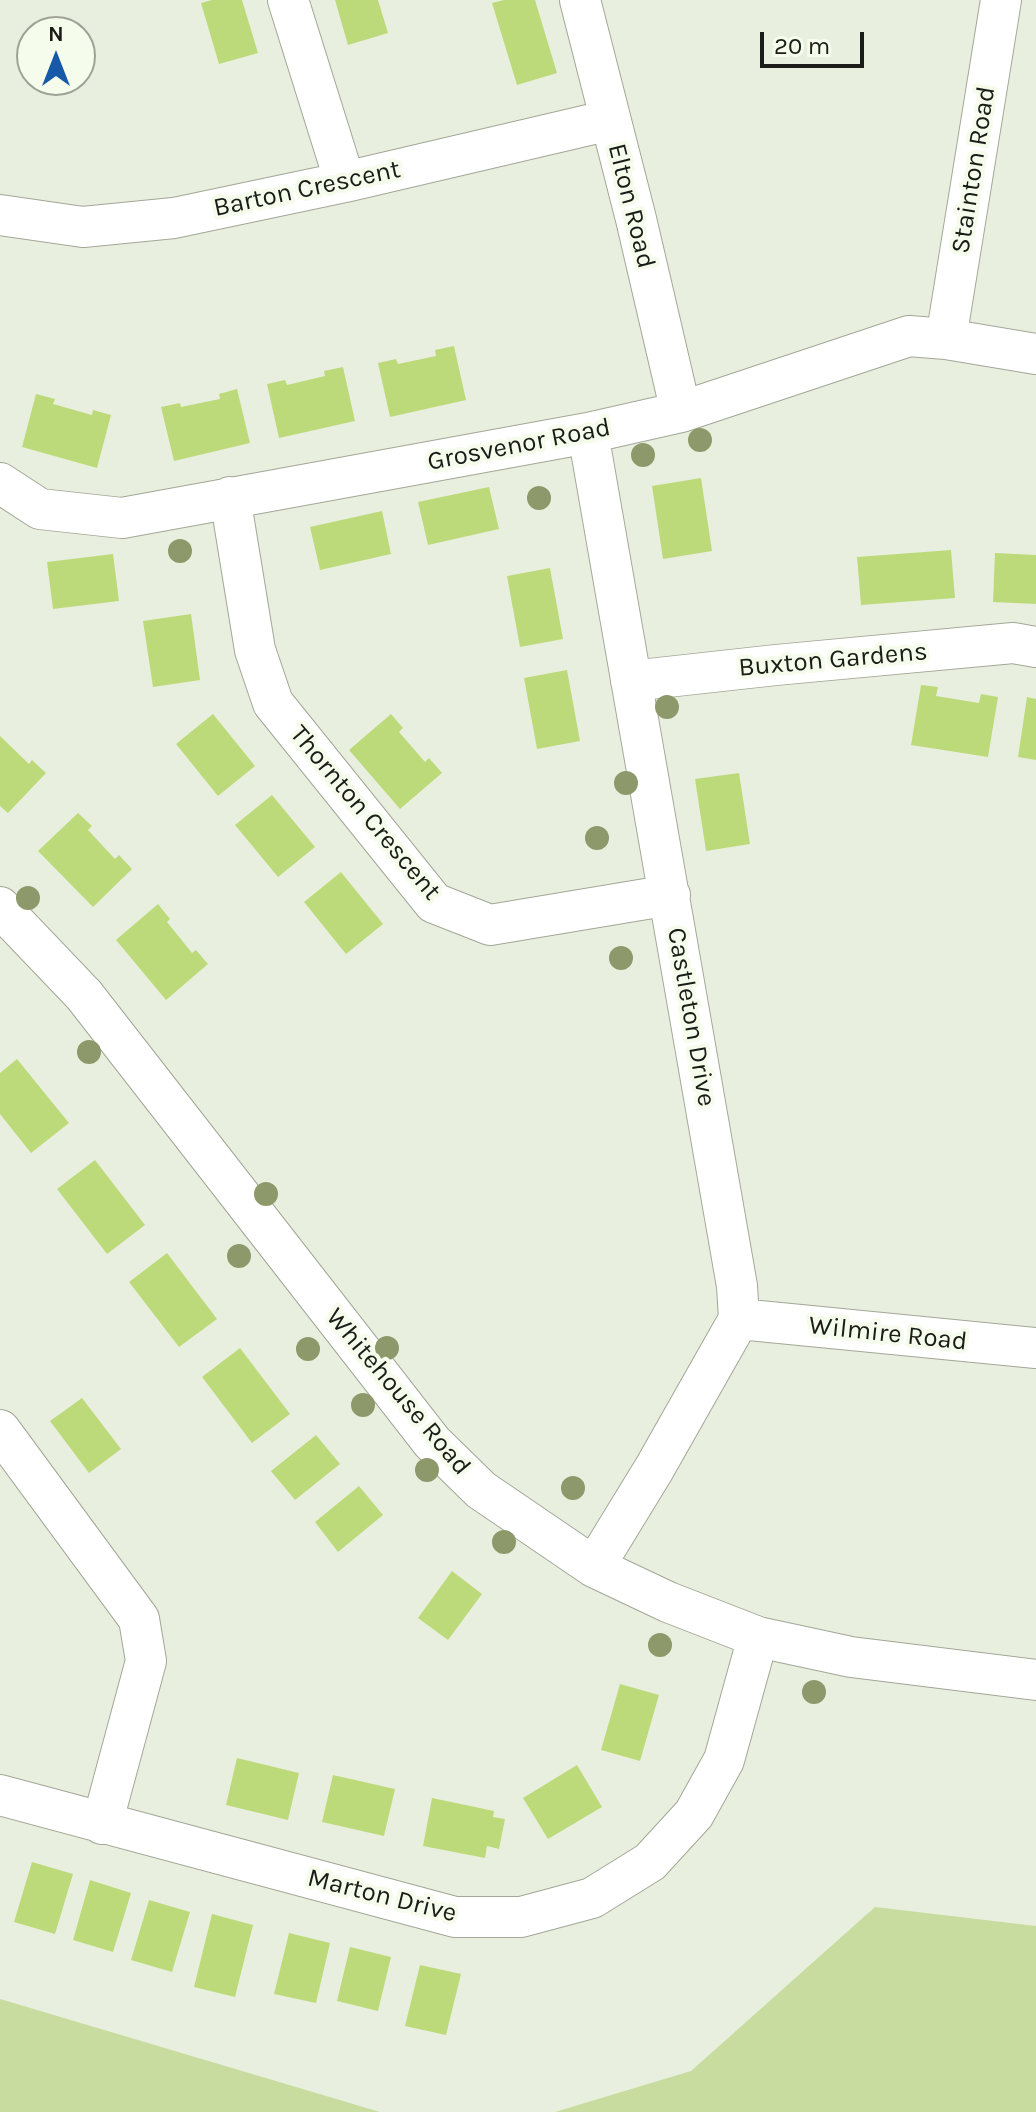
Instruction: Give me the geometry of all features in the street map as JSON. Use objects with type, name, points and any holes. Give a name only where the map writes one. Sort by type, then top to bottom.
[{"type":"street","points":[[288,0],[345,182]]},
{"type":"street","name":"Elton Road","points":[[580,0],[681,412]]},
{"type":"street","name":"Stainton Road","points":[[946,339],[1001,0]]},
{"type":"street","name":"Barton Crescent","points":[[0,215],[83,227],[174,218],[610,120]]},
{"type":"street","name":"Grosvenor Road","points":[[0,483],[40,509],[122,518],[588,433],[681,412],[909,336],[1036,354]]},
{"type":"street","name":"Castleton Drive","points":[[588,433],[737,1286],[739,1319]]},
{"type":"street","name":"Thornton Crescent","points":[[230,497],[255,650],[273,703],[434,903],[490,925],[670,895]]},
{"type":"street","name":"Buxton Gardens","points":[[631,681],[1013,643],[1036,647]]},
{"type":"street","name":"Whitehouse Road","points":[[0,907],[84,995],[432,1442],[481,1490],[594,1567],[668,1602],[758,1637],[851,1657],[1036,1680]]},
{"type":"street","points":[[594,1567],[739,1319]]},
{"type":"street","name":"Wilmire Road","points":[[739,1319],[1036,1348]]},
{"type":"street","points":[[0,1430],[139,1619],[146,1661],[102,1824]]},
{"type":"street","name":"Marton Drive","points":[[0,1795],[455,1917],[521,1917],[592,1898],[650,1862],[694,1814],[724,1760],[758,1637]]},
{"type":"green space","points":[[875,1907],[1036,1926],[1036,2112],[555,2112],[691,2071]]},
{"type":"green space","points":[[0,1999],[380,2112],[0,2112]]},
{"type":"building","points":[[242,0],[258,53],[219,64],[201,3]]},
{"type":"building","points":[[335,0],[378,0],[388,33],[348,45]]},
{"type":"building","points":[[535,0],[557,73],[517,85],[492,3]]},
{"type":"building","points":[[454,346],[466,400],[390,417],[378,363],[396,359],[398,364],[436,356],[435,350]]},
{"type":"building","points":[[343,367],[355,421],[279,438],[267,384],[285,380],[287,385],[325,376],[324,371]]},
{"type":"building","points":[[237,389],[250,443],[174,461],[161,407],[180,403],[181,407],[220,399],[219,394]]},
{"type":"building","points":[[36,394],[55,399],[53,404],[92,415],[93,410],[111,415],[97,468],[22,447]]},
{"type":"building","points":[[701,478],[712,551],[663,559],[652,486]]},
{"type":"building","points":[[489,487],[499,529],[428,545],[418,502]]},
{"type":"building","points":[[382,511],[391,554],[320,570],[310,527]]},
{"type":"building","points":[[951,550],[955,598],[861,605],[857,557]]},
{"type":"building","points":[[995,553],[1036,555],[1036,604],[993,602]]},
{"type":"building","points":[[113,554],[119,601],[53,609],[47,562]]},
{"type":"building","points":[[550,568],[563,639],[520,647],[507,576]]},
{"type":"building","points":[[191,614],[200,680],[153,687],[143,621]]},
{"type":"building","points":[[567,670],[580,741],[537,749],[524,678]]},
{"type":"building","points":[[921,685],[938,687],[936,696],[979,703],[981,694],[998,697],[988,757],[911,745]]},
{"type":"building","points":[[1027,697],[1036,699],[1036,760],[1018,757]]},
{"type":"building","points":[[213,714],[255,766],[218,796],[176,744]]},
{"type":"building","points":[[391,714],[403,728],[399,732],[425,762],[429,758],[442,773],[400,809],[349,750]]},
{"type":"building","points":[[0,736],[29,764],[32,760],[46,773],[8,813],[0,806]]},
{"type":"building","points":[[739,773],[750,844],[706,851],[695,779]]},
{"type":"building","points":[[272,795],[315,847],[278,877],[235,825]]},
{"type":"building","points":[[78,813],[92,826],[88,830],[115,859],[119,855],[132,869],[93,907],[38,851]]},
{"type":"building","points":[[341,872],[383,924],[346,954],[304,902]]},
{"type":"building","points":[[158,904],[170,919],[167,922],[192,953],[196,950],[208,964],[166,1000],[116,940]]},
{"type":"building","points":[[17,1059],[69,1123],[31,1153],[0,1114],[0,1073]]},
{"type":"building","points":[[95,1160],[145,1225],[107,1254],[57,1189]]},
{"type":"building","points":[[167,1253],[217,1319],[179,1347],[129,1282]]},
{"type":"building","points":[[240,1348],[290,1414],[252,1443],[202,1377]]},
{"type":"building","points":[[82,1398],[121,1449],[89,1473],[50,1421]]},
{"type":"building","points":[[316,1435],[340,1464],[295,1500],[271,1471]]},
{"type":"building","points":[[359,1486],[383,1515],[338,1552],[315,1522]]},
{"type":"building","points":[[452,1571],[482,1594],[448,1640],[418,1618]]},
{"type":"building","points":[[620,1684],[659,1695],[640,1761],[601,1750]]},
{"type":"building","points":[[237,1758],[299,1773],[288,1820],[226,1805]]},
{"type":"building","points":[[577,1765],[602,1807],[548,1839],[523,1798]]},
{"type":"building","points":[[333,1775],[395,1789],[384,1836],[322,1822]]},
{"type":"building","points":[[432,1798],[494,1811],[493,1817],[505,1819],[499,1849],[487,1846],[485,1858],[423,1846]]},
{"type":"building","points":[[32,1862],[73,1874],[55,1934],[14,1922]]},
{"type":"building","points":[[90,1880],[131,1893],[113,1952],[73,1940]]},
{"type":"building","points":[[149,1900],[190,1912],[172,1972],[131,1960]]},
{"type":"building","points":[[212,1914],[253,1925],[235,1997],[194,1987]]},
{"type":"building","points":[[289,1933],[330,1943],[316,2003],[274,1994]]},
{"type":"building","points":[[350,1947],[391,1957],[378,2011],[337,2001]]},
{"type":"building","points":[[420,1965],[461,1974],[446,2035],[405,2026]]}]
